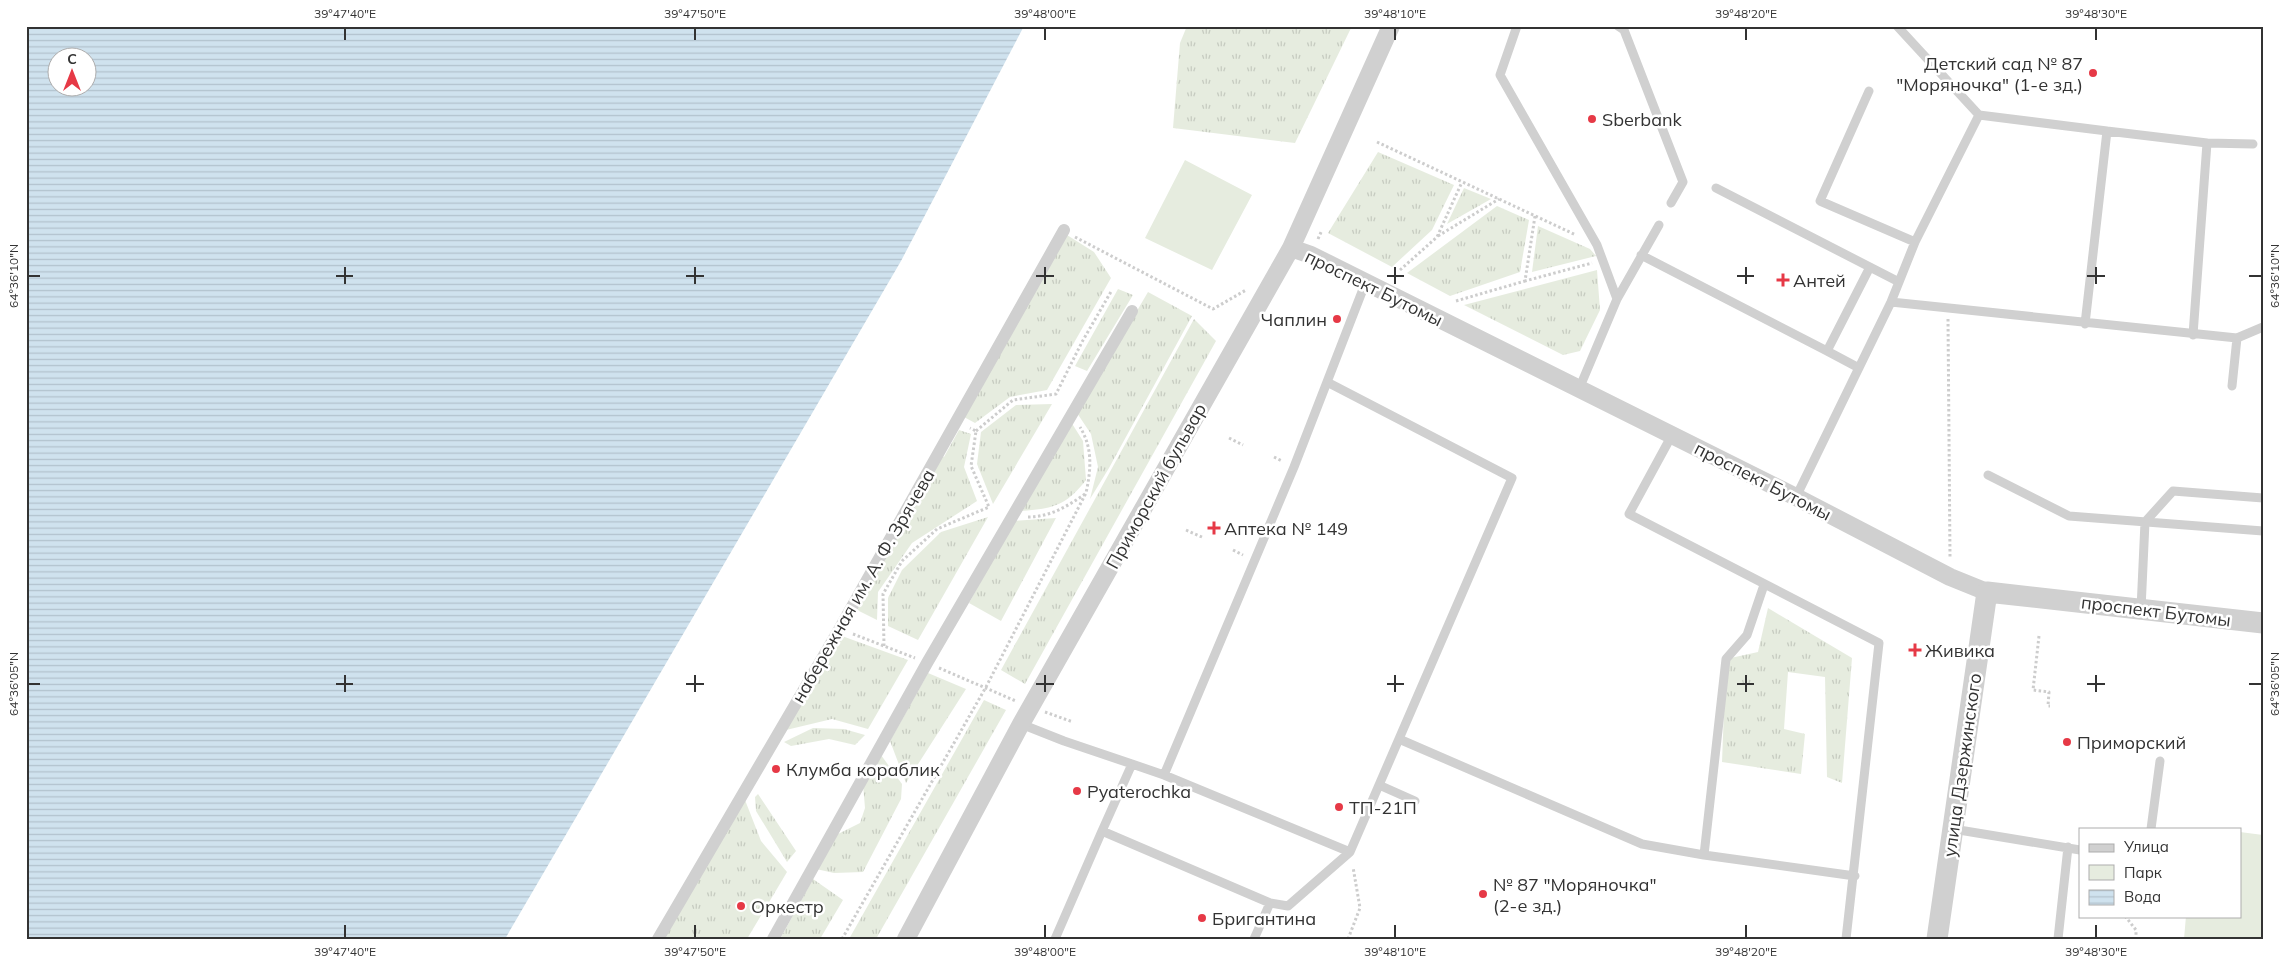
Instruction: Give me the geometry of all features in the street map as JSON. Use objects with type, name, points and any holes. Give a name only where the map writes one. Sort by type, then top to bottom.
[{"type":"street","name":"Приморский бульвар","points":[[906,939],[1022,724],[1291,248],[1391,26]]},
{"type":"street","name":"набережная им. А. Ф. Зрячева","points":[[658,939],[840,628],[1064,230]]},
{"type":"street","name":"проспект Бутомы","points":[[1291,248],[1311,255],[1365,284],[1796,497],[1950,577],[1986,592],[2263,623]]},
{"type":"street","points":[[773,939],[927,663],[1132,311]]},
{"type":"street","name":"улица Дзержинского","points":[[1938,939],[1986,592]]},
{"type":"lane","points":[[1517,26],[1500,75],[1597,245],[1617,299]]},
{"type":"lane","points":[[1897,26],[1979,115],[2207,143],[2253,144]]},
{"type":"lane","points":[[1622,28],[1683,182],[1672,202]]},
{"type":"lane","points":[[1869,91],[1820,201],[1915,242]]},
{"type":"lane","points":[[1796,497],[1891,302],[1915,242],[1979,115]]},
{"type":"lane","points":[[2085,324],[2107,131]]},
{"type":"lane","points":[[2193,335],[2207,143]]},
{"type":"lane","points":[[1716,188],[1899,282]]},
{"type":"lane","points":[[1579,389],[1617,299],[1659,225]]},
{"type":"lane","points":[[1641,255],[1859,368]]},
{"type":"lane","points":[[1827,351],[1870,268]]},
{"type":"lane","points":[[1164,775],[1291,475],[1365,284]]},
{"type":"lane","points":[[1891,302],[2085,324],[2237,338],[2263,327]]},
{"type":"lane","points":[[2232,386],[2237,338]]},
{"type":"lane","points":[[1102,831],[1270,903],[1288,906],[1350,852],[1512,478],[1328,382]]},
{"type":"lane","points":[[1672,435],[1629,514],[1879,643],[1855,876],[1846,939]]},
{"type":"lane","points":[[1988,475],[2069,516],[2263,531]]},
{"type":"lane","points":[[2140,609],[2145,522],[2173,492],[2263,498]]},
{"type":"lane","points":[[1704,855],[1726,659],[1747,635],[1764,585]]},
{"type":"lane","points":[[1022,724],[1064,741],[1164,775],[1350,852]]},
{"type":"lane","points":[[1399,739],[1642,844],[1704,855],[1855,876]]},
{"type":"lane","points":[[2151,828],[2160,761]]},
{"type":"lane","points":[[1055,939],[1132,764]]},
{"type":"lane","points":[[1379,785],[1415,801]]},
{"type":"lane","points":[[1953,829],[2079,850]]},
{"type":"lane","points":[[2058,939],[2068,847]]},
{"type":"lane","points":[[1254,939],[1270,903]]},
{"type":"path","points":[[1377,142],[1597,245]]},
{"type":"path","points":[[1437,237],[1462,182]]},
{"type":"path","points":[[1400,270],[1437,237],[1499,199]]},
{"type":"path","points":[[1525,281],[1535,216]]},
{"type":"path","points":[[1064,230],[1213,309],[1276,273]]},
{"type":"path","points":[[1456,301],[1603,260]]},
{"type":"path","points":[[884,646],[883,594],[902,561],[938,529],[989,507],[970,466],[976,431],[1013,400],[1056,394],[1082,342],[1112,290]]},
{"type":"path","points":[[1948,308],[1950,563]]},
{"type":"path","points":[[842,939],[986,687],[1086,493],[1091,470],[1088,440],[1072,414]]},
{"type":"path","points":[[957,420],[976,431]]},
{"type":"path","points":[[1229,438],[1243,445]]},
{"type":"path","points":[[1012,516],[1038,517],[1063,509],[1086,493]]},
{"type":"path","points":[[1186,530],[1202,537]]},
{"type":"path","points":[[840,628],[986,687],[1031,708],[1073,722]]},
{"type":"path","points":[[2039,636],[2033,690],[2050,692],[2048,706],[2050,706]]},
{"type":"path","points":[[1348,939],[1360,908],[1350,852]]},
{"type":"path","points":[[2127,918],[2136,930],[2136,939]]},
{"type":"green space","points":[[1187,26],[1352,26],[1295,143],[1173,128],[1180,43]]},
{"type":"green space","points":[[1378,152],[1454,185],[1432,230],[1392,267],[1328,233]]},
{"type":"green space","points":[[1185,160],[1252,195],[1212,270],[1145,238]]},
{"type":"green space","points":[[1464,188],[1491,199],[1447,224]]},
{"type":"green space","points":[[1497,206],[1529,220],[1520,272],[1450,296],[1407,273]]},
{"type":"green space","points":[[1538,226],[1590,249],[1596,256],[1532,272]]},
{"type":"green space","points":[[1067,235],[1094,252],[1111,278],[1047,390],[1010,397],[975,423],[964,417]]},
{"type":"green space","points":[[1597,270],[1600,310],[1580,351],[1563,355],[1464,305]]},
{"type":"green space","points":[[1118,289],[1133,295],[1087,371],[1075,366]]},
{"type":"green space","points":[[1148,292],[1192,316],[1109,468],[1090,499],[1098,467],[1091,434],[1077,413]]},
{"type":"green space","points":[[1194,319],[1216,341],[1025,684],[1001,670]]},
{"type":"green space","points":[[1052,404],[993,504],[977,464],[981,432],[1016,405]]},
{"type":"green space","points":[[1071,422],[1083,441],[1086,480],[1065,501],[1041,509],[1020,511]]},
{"type":"green space","points":[[959,430],[971,434],[964,467],[977,501],[912,543],[878,592],[877,620],[849,606],[936,452],[944,457]]},
{"type":"green space","points":[[988,517],[918,640],[888,626],[888,598],[902,570],[941,532]]},
{"type":"green space","points":[[1056,518],[1001,621],[969,603],[1014,521]]},
{"type":"green space","points":[[1768,608],[1852,658],[1842,783],[1827,777],[1825,677],[1788,672],[1784,729],[1805,734],[1801,774],[1722,762],[1726,659],[1758,652]]},
{"type":"green space","points":[[842,636],[908,660],[868,729],[832,719],[786,730]]},
{"type":"green space","points":[[928,673],[966,689],[906,783],[890,741]]},
{"type":"green space","points":[[984,700],[1006,710],[876,939],[849,939]]},
{"type":"green space","points":[[813,728],[844,729],[865,735],[855,745],[829,739],[791,746],[784,742]]},
{"type":"green space","points":[[881,755],[902,784],[901,799],[863,872],[834,873],[816,869],[836,835],[860,823],[865,808],[863,784]]},
{"type":"green space","points":[[758,794],[796,851],[787,862],[756,811],[755,797]]},
{"type":"green space","points":[[745,800],[761,841],[787,872],[747,939],[663,939]]},
{"type":"green space","points":[[2242,832],[2263,835],[2263,939],[2184,939],[2186,918],[2242,918]]},
{"type":"green space","points":[[813,879],[843,900],[820,939],[780,939]]},
{"type":"water","points":[[26,26],[1024,26],[901,261],[505,939],[26,939]]},
{"type":"place","name":"Детский сад № 87 \"Моряночка\" (1-е зд.)","points":[[2093,73]]},
{"type":"place","name":"Sberbank","points":[[1592,119]]},
{"type":"place","name":"Антей","points":[[1783,280]]},
{"type":"place","name":"Чаплин","points":[[1337,319]]},
{"type":"place","name":"Аптека № 149","points":[[1214,528]]},
{"type":"place","name":"Живика","points":[[1915,650]]},
{"type":"place","name":"Приморский","points":[[2067,742]]},
{"type":"place","name":"Клумба кораблик","points":[[776,769]]},
{"type":"place","name":"Pyaterochka","points":[[1077,791]]},
{"type":"place","name":"ТП-21П","points":[[1339,807]]},
{"type":"place","name":"№ 87 \"Моряночка\" (2-е зд.)","points":[[1483,894]]},
{"type":"place","name":"Оркестр","points":[[741,906]]},
{"type":"place","name":"Бригантина","points":[[1202,918]]}]
